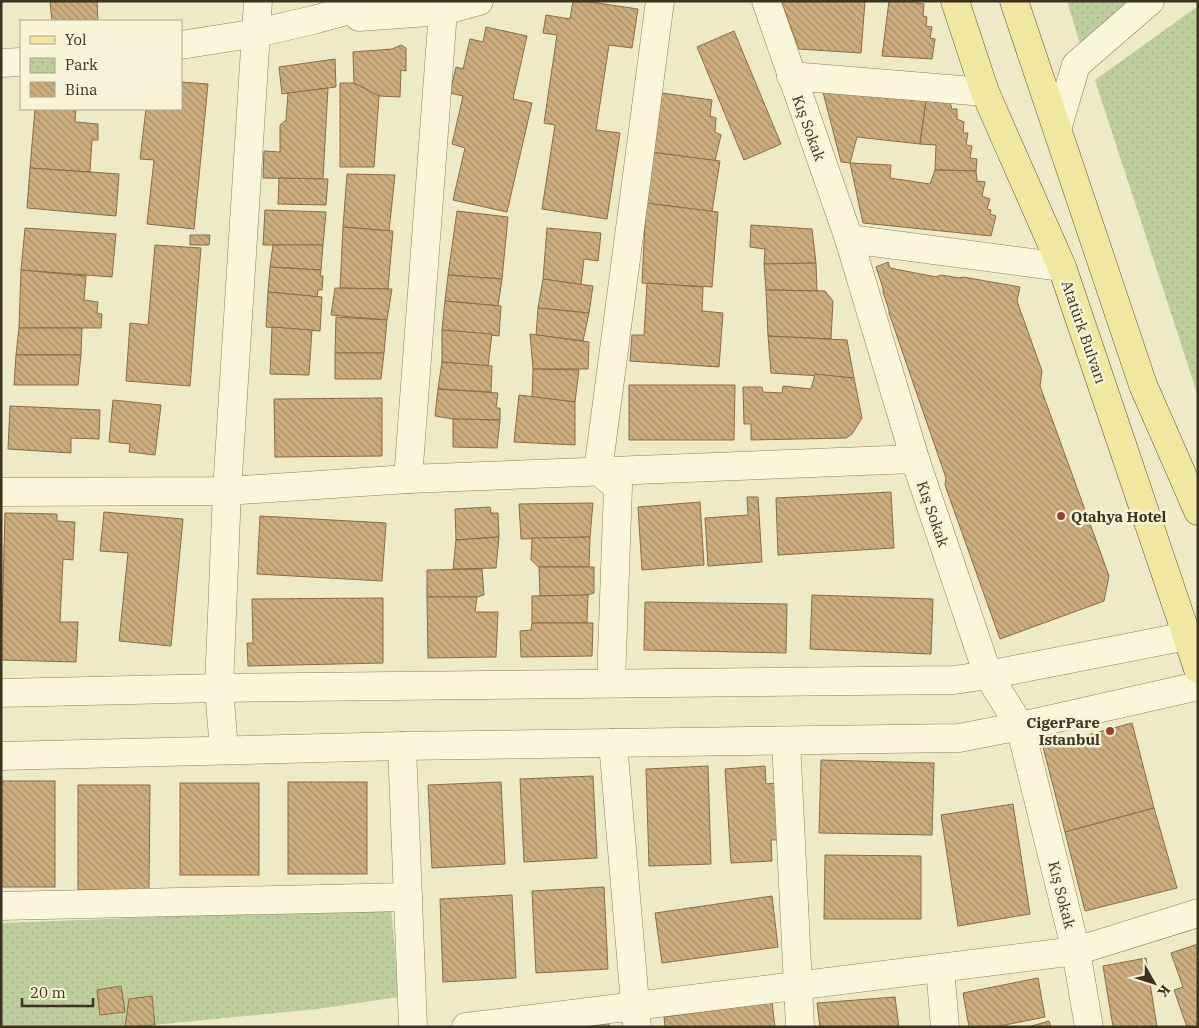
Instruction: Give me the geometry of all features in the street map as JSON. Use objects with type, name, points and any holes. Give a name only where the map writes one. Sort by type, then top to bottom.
[{"type":"main road","name":"Atatürk Bulvarı","points":[[955,1],[985,92],[1062,268],[1192,634],[1198,669]]},
{"type":"main road","points":[[1014,1],[1143,385],[1198,511]]},
{"type":"street","points":[[224,750],[219,688],[227,491],[258,1]]},
{"type":"street","points":[[182,45],[256,33],[383,1]]},
{"type":"street","points":[[313,20],[443,11],[479,1]]},
{"type":"street","points":[[598,471],[660,1]]},
{"type":"street","name":"Kış Sokak","points":[[766,1],[849,239],[915,459],[988,676],[1020,726],[1076,951],[1089,1027]]},
{"type":"street","points":[[1057,129],[1076,65],[1150,1]]},
{"type":"street","points":[[408,479],[443,11]]},
{"type":"street","points":[[1,63],[20,62]]},
{"type":"street","points":[[791,76],[985,92]]},
{"type":"street","points":[[849,239],[1062,268]]},
{"type":"street","points":[[1,492],[227,491],[408,479],[915,459]]},
{"type":"street","points":[[598,471],[618,487],[611,682]]},
{"type":"street","points":[[1,693],[611,682],[954,680],[988,676],[1192,634]]},
{"type":"street","points":[[1,756],[402,746],[959,738],[1198,686]]},
{"type":"street","points":[[786,741],[800,1027]]},
{"type":"street","points":[[613,743],[636,1016]]},
{"type":"street","points":[[402,746],[412,1027]]},
{"type":"street","points":[[1,906],[408,897]]},
{"type":"street","points":[[466,1027],[636,1016],[797,986],[1076,951],[1198,913]]},
{"type":"street","points":[[940,968],[945,1027]]},
{"type":"green space","points":[[1067,1],[1131,1],[1081,47]]},
{"type":"green space","points":[[1198,6],[1198,396],[1095,80]]},
{"type":"green space","points":[[391,908],[399,997],[317,1009],[133,1027],[1,1027],[1,923]]},
{"type":"building","points":[[50,1],[97,1],[98,20],[52,20]]},
{"type":"building","points":[[573,1],[638,9],[632,48],[609,45],[596,130],[620,133],[607,219],[542,209],[555,125],[544,123],[557,35],[543,33],[546,15],[570,19]]},
{"type":"building","points":[[781,1],[865,1],[861,53],[799,49]]},
{"type":"building","points":[[889,1],[916,1],[916,3],[924,4],[923,16],[927,17],[926,26],[932,27],[930,38],[935,39],[932,59],[882,56]]},
{"type":"building","points":[[486,27],[527,36],[513,99],[532,103],[507,212],[453,200],[465,148],[452,144],[463,96],[450,93],[456,67],[463,69],[470,39],[483,42]]},
{"type":"building","points":[[734,31],[781,144],[744,160],[697,47]]},
{"type":"building","points":[[401,45],[406,48],[406,71],[401,70],[400,97],[379,96],[354,83],[353,52],[392,49]]},
{"type":"building","points":[[335,59],[336,87],[282,94],[279,67]]},
{"type":"building","points":[[182,82],[208,84],[194,229],[147,224],[154,160],[140,159],[146,110],[182,110]]},
{"type":"building","points":[[340,83],[354,83],[379,96],[374,167],[340,167]]},
{"type":"building","points":[[328,88],[323,179],[263,178],[264,151],[280,152],[280,125],[286,120],[288,93]]},
{"type":"building","points":[[823,92],[926,101],[920,144],[857,137],[850,163],[841,162]]},
{"type":"building","points":[[662,93],[712,100],[710,116],[716,118],[715,132],[721,135],[715,161],[650,152]]},
{"type":"building","points":[[926,101],[950,103],[952,109],[957,109],[957,119],[964,122],[963,133],[968,133],[966,145],[972,146],[970,158],[977,159],[976,171],[935,170],[936,145],[920,144]]},
{"type":"building","points":[[35,110],[76,110],[75,122],[98,124],[98,140],[92,140],[90,172],[30,168]]},
{"type":"building","points":[[650,152],[720,161],[712,212],[646,203]]},
{"type":"building","points":[[850,163],[891,165],[890,178],[930,184],[935,170],[976,171],[977,181],[985,182],[982,196],[990,199],[987,209],[991,210],[990,214],[996,216],[991,236],[863,223]]},
{"type":"building","points":[[30,168],[119,174],[116,216],[27,208]]},
{"type":"building","points":[[347,174],[395,175],[389,231],[343,227]]},
{"type":"building","points":[[279,178],[328,179],[326,205],[278,204]]},
{"type":"building","points":[[646,203],[718,212],[712,287],[642,283]]},
{"type":"building","points":[[265,210],[326,212],[323,245],[263,245]]},
{"type":"building","points":[[457,211],[508,217],[502,279],[448,275]]},
{"type":"building","points":[[751,225],[812,229],[816,263],[764,264],[765,249],[750,247]]},
{"type":"building","points":[[343,227],[393,231],[388,289],[340,288]]},
{"type":"building","points":[[25,228],[116,234],[112,277],[21,270]]},
{"type":"building","points":[[547,228],[601,233],[598,261],[584,259],[581,285],[543,279]]},
{"type":"building","points":[[190,235],[210,235],[209,245],[190,245]]},
{"type":"building","points":[[155,245],[201,248],[190,386],[126,381],[130,323],[148,325]]},
{"type":"building","points":[[273,245],[323,245],[321,270],[270,267]]},
{"type":"building","points":[[888,262],[890,268],[936,277],[941,275],[963,277],[1020,287],[1017,301],[1042,371],[1040,386],[1109,576],[1104,601],[1000,639],[945,485],[946,478],[889,313],[876,267]]},
{"type":"building","points":[[816,263],[817,291],[766,290],[764,264]]},
{"type":"building","points":[[270,267],[321,270],[320,276],[323,276],[322,290],[318,290],[317,297],[268,292]]},
{"type":"building","points":[[21,270],[86,276],[84,300],[98,302],[97,313],[102,314],[101,328],[19,328]]},
{"type":"building","points":[[448,275],[502,279],[498,306],[445,301]]},
{"type":"building","points":[[543,279],[593,286],[589,313],[538,308]]},
{"type":"building","points":[[647,283],[703,287],[702,311],[723,313],[719,367],[630,361],[632,335],[644,335]]},
{"type":"building","points":[[335,288],[392,289],[387,320],[331,315]]},
{"type":"building","points":[[766,290],[825,291],[833,301],[831,339],[768,336]]},
{"type":"building","points":[[268,292],[322,297],[320,331],[266,327]]},
{"type":"building","points":[[445,301],[501,306],[499,336],[442,330]]},
{"type":"building","points":[[538,308],[589,313],[583,341],[536,335]]},
{"type":"building","points":[[336,317],[387,320],[384,353],[335,353]]},
{"type":"building","points":[[272,327],[312,330],[309,375],[270,374]]},
{"type":"building","points":[[19,328],[82,328],[81,355],[16,355]]},
{"type":"building","points":[[442,330],[492,334],[488,366],[442,362]]},
{"type":"building","points":[[530,334],[589,342],[588,369],[533,369]]},
{"type":"building","points":[[768,336],[847,340],[854,378],[771,373]]},
{"type":"building","points":[[335,353],[384,353],[381,379],[335,379]]},
{"type":"building","points":[[16,355],[81,355],[78,385],[14,385]]},
{"type":"building","points":[[442,362],[492,366],[491,392],[438,389]]},
{"type":"building","points":[[533,369],[579,370],[575,402],[532,397]]},
{"type":"building","points":[[815,374],[854,378],[862,418],[852,434],[846,438],[751,440],[751,424],[744,424],[743,387],[762,387],[763,392],[782,393],[783,386],[811,389]]},
{"type":"building","points":[[629,385],[735,385],[734,440],[629,440]]},
{"type":"building","points":[[438,389],[498,393],[496,408],[500,408],[500,420],[453,419],[435,416]]},
{"type":"building","points":[[519,395],[575,402],[575,445],[514,442]]},
{"type":"building","points":[[382,398],[382,456],[275,457],[274,399]]},
{"type":"building","points":[[113,400],[161,405],[155,455],[129,452],[130,444],[109,442]]},
{"type":"building","points":[[10,406],[100,410],[99,439],[71,438],[71,453],[8,449]]},
{"type":"building","points":[[453,419],[500,420],[497,448],[453,447]]},
{"type":"building","points":[[891,492],[894,548],[778,555],[776,498]]},
{"type":"building","points":[[747,497],[758,497],[762,562],[708,566],[705,518],[748,515]]},
{"type":"building","points":[[700,502],[704,565],[642,570],[638,507]]},
{"type":"building","points":[[593,503],[590,537],[521,539],[519,504]]},
{"type":"building","points":[[490,507],[491,513],[498,513],[499,537],[456,540],[455,509]]},
{"type":"building","points":[[104,512],[183,519],[171,646],[119,641],[128,553],[100,551]]},
{"type":"building","points":[[5,513],[57,514],[57,521],[75,522],[73,560],[63,559],[60,622],[78,622],[76,662],[1,660]]},
{"type":"building","points":[[260,516],[386,523],[382,581],[257,574]]},
{"type":"building","points":[[499,537],[496,568],[453,569],[456,540]]},
{"type":"building","points":[[590,537],[589,567],[539,567],[531,560],[532,538]]},
{"type":"building","points":[[539,567],[594,567],[594,593],[588,595],[540,596]]},
{"type":"building","points":[[482,569],[484,595],[477,597],[427,597],[427,570]]},
{"type":"building","points":[[588,595],[587,623],[532,623],[532,596]]},
{"type":"building","points":[[812,595],[933,599],[931,654],[810,649]]},
{"type":"building","points":[[427,597],[477,597],[475,612],[498,612],[496,657],[428,658]]},
{"type":"building","points":[[383,598],[383,663],[248,666],[247,643],[253,643],[252,599]]},
{"type":"building","points":[[645,602],[787,604],[786,653],[644,650]]},
{"type":"building","points":[[532,623],[593,623],[592,656],[521,657],[520,631],[531,630]]},
{"type":"building","points":[[1132,723],[1154,808],[1065,832],[1043,747]]},
{"type":"building","points":[[821,760],[934,763],[932,835],[819,833]]},
{"type":"building","points":[[708,766],[711,864],[649,866],[646,769]]},
{"type":"building","points":[[765,766],[766,784],[776,783],[780,840],[771,840],[772,861],[731,863],[725,769]]},
{"type":"building","points":[[593,776],[597,858],[524,862],[520,779]]},
{"type":"building","points":[[1,781],[55,781],[55,887],[1,887]]},
{"type":"building","points":[[288,782],[367,782],[367,874],[288,874]]},
{"type":"building","points":[[501,782],[505,864],[432,868],[428,785]]},
{"type":"building","points":[[180,783],[259,783],[259,875],[180,875]]},
{"type":"building","points":[[78,785],[150,785],[149,890],[78,890]]},
{"type":"building","points":[[1013,804],[1030,914],[958,926],[941,815]]},
{"type":"building","points":[[1154,808],[1177,888],[1085,911],[1065,832]]},
{"type":"building","points":[[825,855],[921,856],[921,919],[824,919]]},
{"type":"building","points":[[604,887],[608,969],[536,973],[532,891]]},
{"type":"building","points":[[512,895],[516,978],[443,982],[440,899]]},
{"type":"building","points":[[772,896],[778,947],[662,963],[655,913]]},
{"type":"building","points":[[1198,944],[1198,1027],[1187,1027],[1174,990],[1183,987],[1171,953]]},
{"type":"building","points":[[1146,958],[1157,1027],[1113,1027],[1103,966]]},
{"type":"building","points":[[1038,978],[1045,1017],[995,1027],[969,1027],[963,993]]},
{"type":"building","points":[[121,986],[125,1012],[100,1015],[97,990]]},
{"type":"building","points":[[152,996],[155,1025],[125,1027],[129,999]]},
{"type":"building","points":[[895,997],[899,1027],[820,1027],[817,1003]]},
{"type":"building","points":[[772,1002],[775,1027],[665,1027],[664,1017]]},
{"type":"building","points":[[1049,1021],[1051,1027],[1028,1027]]},
{"type":"building","points":[[609,1023],[609,1027],[586,1027]]},
{"type":"place","name":"Qtahya Hotel","points":[[1061,516]]},
{"type":"place","name":"CigerPare Istanbul","points":[[1110,731]]}]
